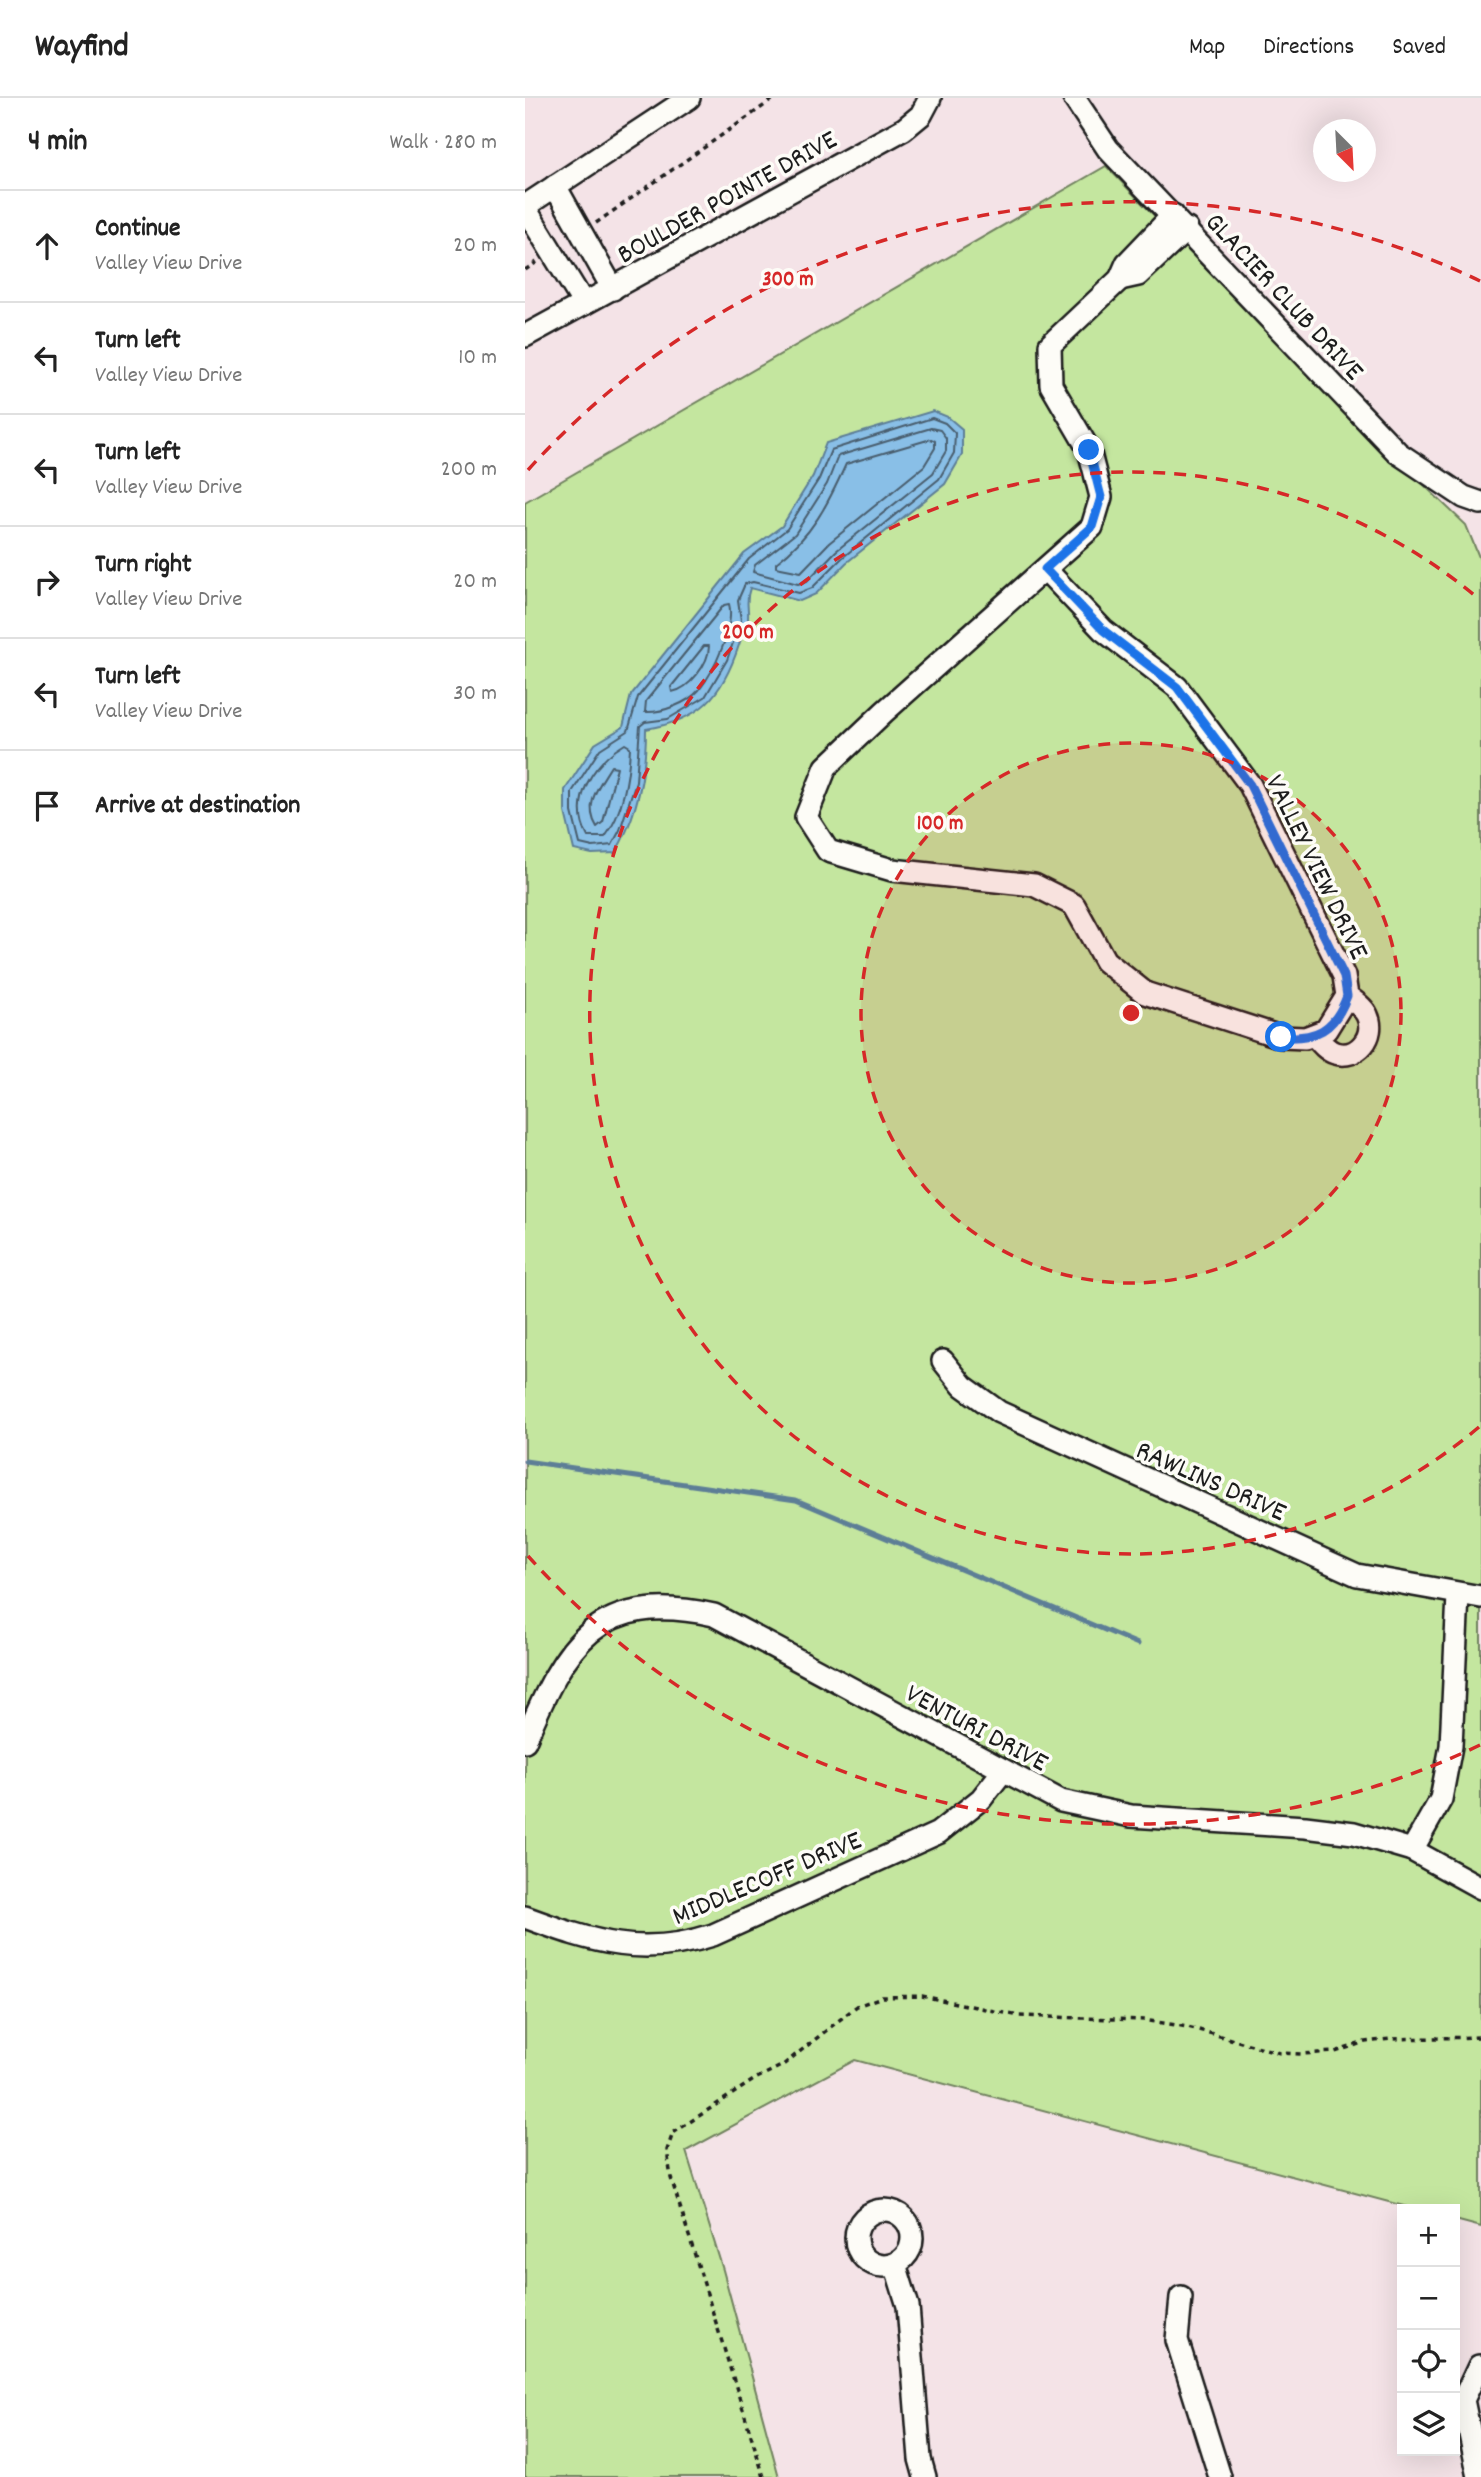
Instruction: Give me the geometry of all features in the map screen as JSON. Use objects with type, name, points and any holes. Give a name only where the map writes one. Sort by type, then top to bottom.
[{"type":"street","points":[[584,304],[525,207],[666,105],[689,98]]},
{"type":"street","name":"BOULDER POINTE DRIVE","points":[[525,336],[904,129],[921,115],[930,98]]},
{"type":"street","name":"GLACIER CLUB DRIVE","points":[[1074,98],[1108,149],[1180,222],[1321,376],[1398,453],[1464,497],[1481,503]]},
{"type":"street","name":"BOULDER POINTE DRIVE","points":[[555,186],[613,289]]},
{"type":"street","points":[[1180,222],[1126,262],[1120,279],[1051,345],[1051,385],[1089,450],[1101,497],[1092,527],[826,767],[806,817],[828,851],[892,870],[1034,885],[1075,905],[1105,961],[1145,993],[1281,1037],[1305,1038],[1314,1035],[1327,1049],[1342,1055],[1360,1048],[1370,1033],[1367,1015],[1347,996]]},
{"type":"street","name":"VALLEY VIEW DRIVE","points":[[1045,569],[1103,630],[1177,687],[1250,785],[1344,976],[1347,996],[1326,1030],[1314,1035]]},
{"type":"street","name":"RAWLINS DRIVE","points":[[943,1360],[963,1385],[999,1412],[1357,1575],[1481,1597]]},
{"type":"street","points":[[1412,1850],[1441,1798],[1451,1746],[1458,1595]]},
{"type":"street","name":"VENTURI DRIVE","points":[[525,1741],[551,1678],[581,1640],[617,1617],[666,1607],[714,1615],[1061,1801],[1131,1816],[1305,1827],[1354,1833],[1412,1850],[1481,1888]]},
{"type":"street","name":"MIDDLECOFF DRIVE","points":[[525,1917],[600,1942],[635,1947],[684,1944],[713,1935],[938,1833],[981,1799],[1003,1771]]},
{"type":"street","points":[[895,2264],[908,2306],[920,2459],[925,2477]]},
{"type":"street","points":[[1181,2297],[1177,2340],[1220,2477]]},
{"type":"street","points":[[1479,2366],[1463,2400],[1479,2477]]},
{"type":"path","points":[[586,230],[775,98]]},
{"type":"path","points":[[764,2477],[671,2178],[667,2150],[673,2133],[783,2065],[857,2006],[882,1997],[922,1996],[999,2014],[1144,2020],[1188,2027],[1280,2053],[1314,2055],[1391,2039],[1481,2037]]},
{"type":"green space","points":[[1106,166],[1328,394],[1466,525],[1481,562],[1481,2227],[1460,2221],[1460,2204],[1397,2204],[855,2060],[686,2151],[723,2270],[779,2477],[525,2477],[525,502]]},
{"type":"water","points":[[933,411],[948,417],[962,429],[962,455],[945,484],[846,563],[816,594],[800,601],[750,588],[746,626],[725,679],[716,692],[695,712],[665,725],[646,729],[644,762],[635,809],[615,853],[592,854],[574,850],[565,812],[565,790],[595,744],[623,727],[631,695],[744,554],[782,526],[813,476],[826,443]]},
{"type":"waterway","points":[[525,1461],[796,1500],[1138,1644]]},
{"type":"route","points":[[1089,450],[1101,497],[1092,527],[1045,569],[1103,630],[1177,687],[1250,785],[1344,976],[1347,996],[1326,1030],[1305,1038],[1281,1037]]}]
